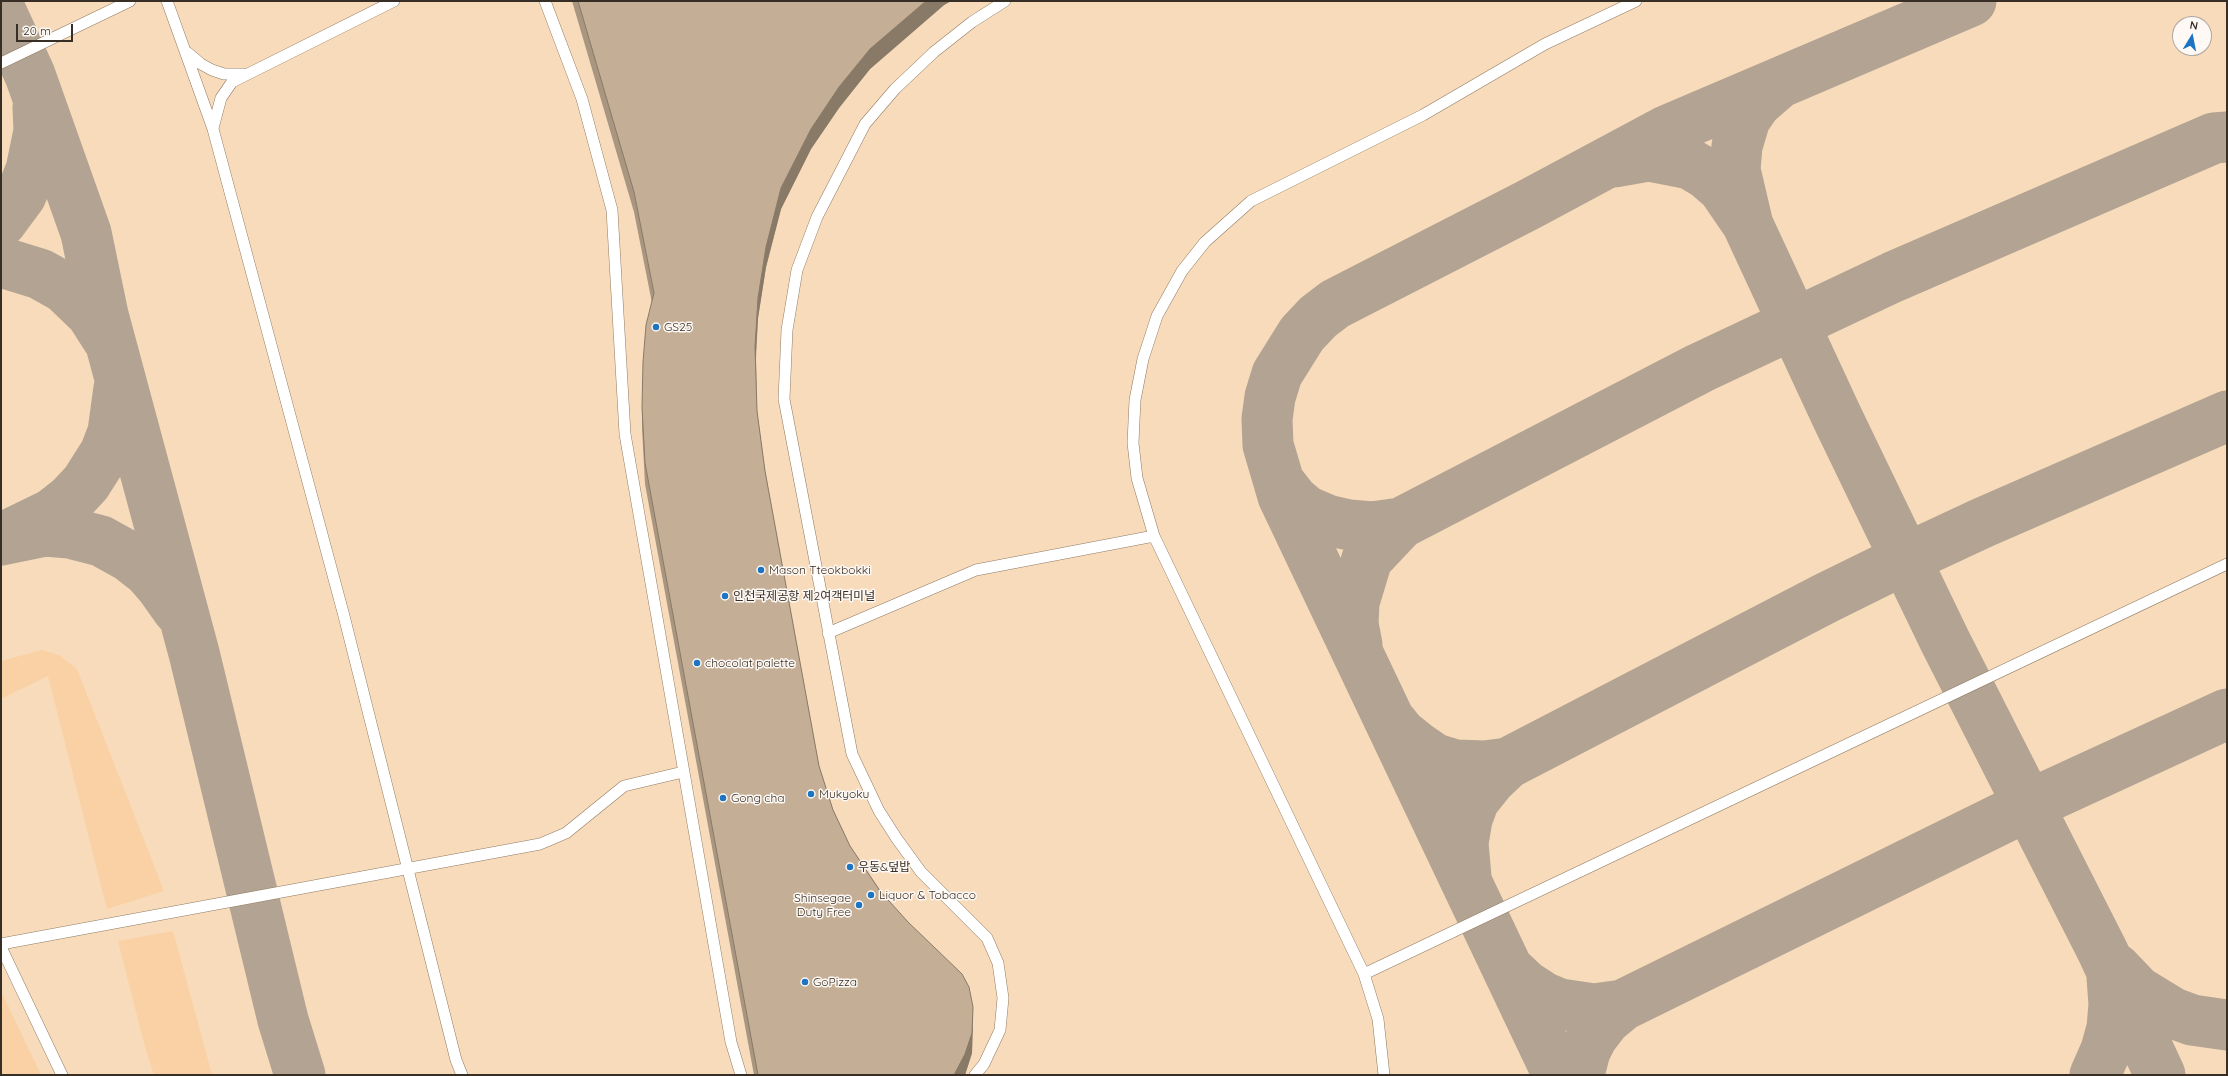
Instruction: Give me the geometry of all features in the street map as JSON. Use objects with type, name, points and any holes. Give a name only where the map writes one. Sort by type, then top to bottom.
[{"type":"lane","points":[[1,63],[130,1]]},
{"type":"lane","points":[[167,1],[187,52],[213,129],[344,616],[408,870],[462,1075]]},
{"type":"lane","points":[[213,129],[220,103],[226,89],[232,82],[244,74],[394,1]]},
{"type":"lane","points":[[545,1],[582,99],[612,210],[625,434],[683,772],[732,1042],[741,1075]]},
{"type":"lane","points":[[975,1075],[984,1064],[1000,1030],[1003,998],[998,964],[987,938],[921,872],[879,811],[852,754],[784,399],[787,330],[797,270],[817,217],[865,124],[895,89],[934,52],[972,22],[1005,1]]},
{"type":"lane","points":[[1384,1075],[1378,1019],[1364,974],[1154,536],[1137,478],[1133,443],[1135,400],[1143,359],[1157,316],[1182,271],[1205,242],[1251,201],[1423,116],[1545,44],[1636,1]]},
{"type":"lane","points":[[187,52],[201,64],[212,70],[224,74],[244,74]]},
{"type":"lane","points":[[828,632],[976,570],[1154,536]]},
{"type":"lane","points":[[1364,974],[2227,564]]},
{"type":"lane","points":[[62,1075],[1,945],[408,870],[540,844],[566,833],[624,786],[683,772]]},
{"type":"shaded area","points":[[1,1],[2227,1],[2227,1075],[1,1075]]},
{"type":"shaded area","points":[[42,650],[59,655],[77,669],[164,891],[107,909],[48,676],[1,699],[1,661]]},
{"type":"shaded area","points":[[173,931],[212,1075],[154,1075],[145,1047],[118,941]]},
{"type":"shaded area","points":[[1,991],[41,1075],[1,1075]]},
{"type":"building","name":"인천국제공항 제2여객터미널","points":[[578,1],[926,1],[870,49],[839,87],[811,129],[781,188],[766,247],[758,298],[755,347],[757,411],[765,471],[819,766],[833,810],[850,846],[880,891],[908,922],[962,974],[969,987],[973,1007],[972,1033],[965,1054],[954,1075],[758,1075],[645,463],[642,407],[643,362],[646,325],[654,293],[634,192]]},
{"type":"taxiway","points":[[1558,1075],[1283,496],[1268,445],[1267,419],[1270,397],[1277,374],[1302,334],[1318,317],[1335,304],[1528,205],[1666,131],[1971,1]]},
{"type":"taxiway","points":[[1,12],[30,75],[86,233],[103,315],[194,653],[283,1020],[300,1075]]},
{"type":"taxiway","points":[[1747,221],[1735,170],[1737,146],[1745,119],[1756,103],[1779,83]]},
{"type":"taxiway","points":[[1,222],[21,195],[31,170],[39,131],[38,108]]},
{"type":"taxiway","points":[[1357,645],[1353,624],[1354,602],[1367,559],[1401,523],[1700,368],[1893,277],[2214,138],[2227,137]]},
{"type":"taxiway","points":[[1615,162],[1649,156],[1690,164],[1707,174],[1723,188],[1747,223],[1837,417],[1945,641],[2102,950],[2160,1075]]},
{"type":"taxiway","points":[[1,262],[40,274],[65,288],[91,313],[107,338]]},
{"type":"taxiway","points":[[13,533],[52,514],[71,499],[86,483],[105,453],[113,432],[119,388]]},
{"type":"taxiway","points":[[1466,877],[1463,843],[1467,819],[1474,800],[1490,780],[1508,763],[1826,598],[1907,558],[1982,523],[2227,416]]},
{"type":"taxiway","points":[[1279,482],[1293,500],[1306,511],[1327,520],[1349,525],[1372,527],[1401,523]]},
{"type":"taxiway","points":[[1,540],[45,531],[70,533],[101,541],[130,557],[148,571],[178,610]]},
{"type":"taxiway","points":[[1579,1075],[1585,1051],[1592,1037],[1605,1020],[1623,1005],[2029,805],[2227,714]]},
{"type":"taxiway","points":[[1393,724],[1401,734],[1435,759],[1455,765],[1485,766],[1508,763]]},
{"type":"taxiway","points":[[2115,968],[2137,991],[2173,1013],[2192,1020],[2227,1025]]},
{"type":"taxiway","points":[[1510,971],[1526,986],[1543,997],[1560,1004],[1594,1009],[1623,1005]]},
{"type":"taxiway","points":[[2095,1075],[2106,1050],[2112,1028],[2114,1004],[2112,977]]},
{"type":"place","name":"GS25","points":[[656,327]]},
{"type":"place","name":"Mason Tteokbokki","points":[[761,570]]},
{"type":"place","name":"인천국제공항 제2여객터미널","points":[[725,596]]},
{"type":"place","name":"chocolat palette","points":[[697,663]]},
{"type":"place","name":"Mukyoku","points":[[811,794]]},
{"type":"place","name":"Gong cha","points":[[723,798]]},
{"type":"place","name":"우동&덮밥","points":[[850,867]]},
{"type":"place","name":"Liquor & Tobacco","points":[[871,895]]},
{"type":"place","name":"Shinsegae Duty Free","points":[[859,905]]},
{"type":"place","name":"GoPizza","points":[[805,982]]}]
